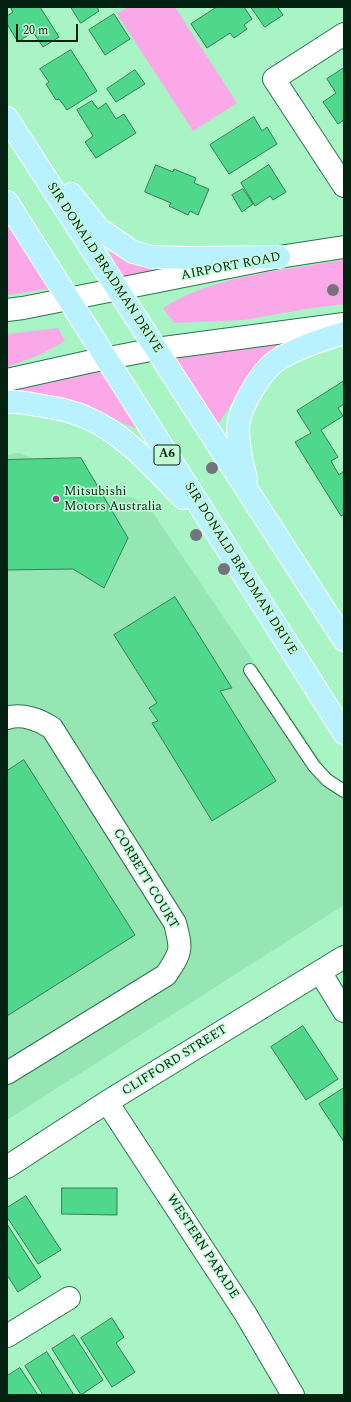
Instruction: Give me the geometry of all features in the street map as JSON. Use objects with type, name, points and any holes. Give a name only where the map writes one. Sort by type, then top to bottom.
[{"type":"main road","points":[[7,117],[99,229],[133,252],[152,257],[279,257]]},
{"type":"main road","name":"SIR DONALD BRADMAN DRIVE","points":[[7,117],[344,640]]},
{"type":"main road","name":"SIR DONALD BRADMAN DRIVE","points":[[7,202],[344,733]]},
{"type":"main road","points":[[250,495],[241,457],[238,427],[247,397],[262,375],[278,360],[308,345],[344,333]]},
{"type":"main road","points":[[7,402],[15,401],[50,407],[84,416],[113,433],[152,466],[178,492],[229,552]]},
{"type":"street","points":[[344,34],[274,79],[344,186]]},
{"type":"street","name":"AIRPORT ROAD","points":[[7,310],[279,257],[344,247]]},
{"type":"street","points":[[7,380],[106,358],[156,349],[344,324]]},
{"type":"street","name":"CORBETT COURT","points":[[7,718],[23,717],[40,721],[52,728],[175,922],[181,943],[178,958],[166,975],[7,1073]]},
{"type":"street","name":"CLIFFORD STREET","points":[[7,1167],[108,1102],[344,957]]},
{"type":"street","points":[[320,972],[344,1011]]},
{"type":"street","name":"WESTERN PARADE","points":[[108,1102],[245,1313],[293,1395]]},
{"type":"street","points":[[7,1336],[69,1298]]},
{"type":"lane","points":[[250,670],[314,766],[326,780],[338,782],[344,791]]},
{"type":"shaded area","points":[[128,7],[175,7],[237,103],[193,131],[117,14]]},
{"type":"shaded area","points":[[11,223],[53,288],[7,295],[7,229]]},
{"type":"shaded area","points":[[112,251],[176,267],[124,278],[109,252]]},
{"type":"shaded area","points":[[344,260],[344,304],[244,320],[174,323],[163,308],[183,297],[228,281],[251,275]]},
{"type":"shaded area","points":[[58,328],[65,341],[42,354],[7,367],[7,334]]},
{"type":"shaded area","points":[[276,342],[278,345],[258,365],[218,424],[177,362],[179,357]]},
{"type":"shaded area","points":[[107,372],[139,429],[124,424],[105,413],[78,402],[43,394],[7,393],[7,385],[83,373]]},
{"type":"shaded area","points":[[19,453],[147,504],[344,795],[344,905],[7,1120],[7,455]]},
{"type":"building","points":[[15,7],[40,7],[59,37],[43,47],[33,32],[18,42],[7,24],[7,16],[13,12],[11,9]]},
{"type":"building","points":[[71,7],[97,7],[99,11],[81,23]]},
{"type":"building","points":[[217,7],[244,7],[252,19],[244,25],[247,29],[234,38],[230,33],[207,48],[191,24]]},
{"type":"building","points":[[251,7],[280,7],[278,8],[283,15],[265,27]]},
{"type":"building","points":[[114,14],[130,39],[105,55],[89,30]]},
{"type":"building","points":[[71,50],[97,91],[67,110],[59,99],[56,100],[46,84],[49,82],[40,69]]},
{"type":"building","points":[[344,68],[344,120],[338,124],[323,102],[336,93],[327,79]]},
{"type":"building","points":[[135,70],[145,84],[116,102],[107,89]]},
{"type":"building","points":[[92,101],[98,109],[106,103],[116,119],[124,114],[136,133],[96,158],[85,142],[93,136],[77,110]]},
{"type":"building","points":[[254,117],[262,131],[267,127],[277,144],[229,174],[210,145]]},
{"type":"building","points":[[156,165],[173,172],[174,169],[196,178],[194,183],[209,189],[198,215],[190,211],[188,215],[169,206],[171,203],[145,192]]},
{"type":"building","points":[[269,165],[286,192],[273,200],[270,196],[255,206],[241,183]]},
{"type":"building","points":[[243,189],[253,204],[242,212],[232,195]]},
{"type":"building","points":[[344,381],[344,404],[338,408],[343,416],[321,430],[338,457],[331,461],[339,475],[344,471],[344,514],[341,516],[295,442],[311,433],[297,411]]},
{"type":"building","name":"Mitsubishi Motors Australia","points":[[81,458],[128,538],[104,588],[73,569],[7,570],[7,460]]},
{"type":"building","points":[[175,597],[232,688],[220,691],[276,781],[212,821],[152,723],[158,721],[149,708],[157,703],[114,635]]},
{"type":"building","points":[[24,760],[135,935],[7,1016],[7,771]]},
{"type":"building","points":[[303,1026],[338,1079],[306,1100],[271,1047]]},
{"type":"building","points":[[344,1088],[344,1142],[319,1104]]},
{"type":"building","points":[[62,1188],[117,1188],[117,1215],[62,1214]]},
{"type":"building","points":[[26,1196],[61,1250],[38,1264],[7,1217],[7,1208]]},
{"type":"building","points":[[7,1224],[41,1277],[18,1292],[7,1275]]},
{"type":"building","points":[[112,1318],[124,1337],[116,1343],[135,1372],[112,1387],[81,1338]]},
{"type":"building","points":[[74,1335],[103,1380],[81,1395],[52,1349]]},
{"type":"building","points":[[47,1352],[74,1395],[43,1395],[25,1366]]},
{"type":"building","points":[[20,1368],[38,1395],[7,1395],[7,1376]]},
{"type":"place","name":"Mitsubishi Motors Australia","points":[[56,499]]}]
